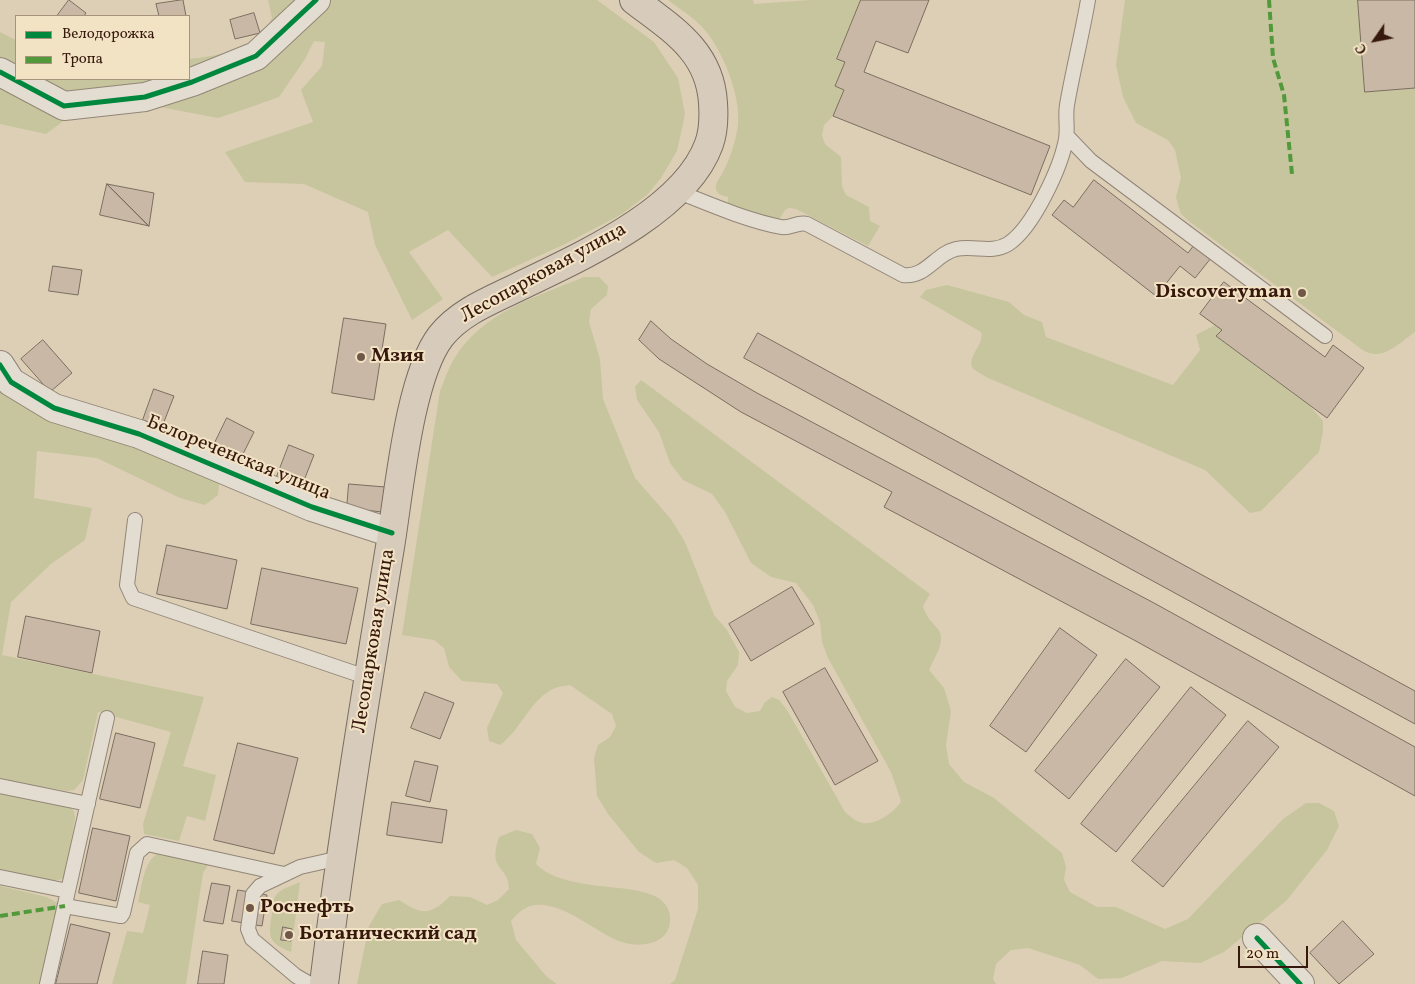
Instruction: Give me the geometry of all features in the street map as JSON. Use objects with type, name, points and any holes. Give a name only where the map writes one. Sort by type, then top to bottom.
[{"type":"main road","name":"Лесопарковая улица","points":[[324,984],[340,858],[392,533],[425,362],[450,326],[475,308],[609,241],[663,203],[697,166],[709,142],[714,125],[710,78],[693,49],[679,35],[634,0]]},
{"type":"street","points":[[15,80],[64,106],[145,96],[192,82],[256,56],[316,0]]},
{"type":"street","points":[[0,72],[15,80]]},
{"type":"street","name":"Белореченская улица","points":[[0,365],[11,382],[54,408],[140,434],[312,507],[392,533]]},
{"type":"street","points":[[1257,938],[1300,984]]},
{"type":"lane","points":[[676,191],[782,228],[803,223],[807,224],[903,275],[911,276],[924,271],[942,256],[956,249],[1000,248],[1021,233],[1030,222],[1061,160],[1067,136],[1067,104],[1088,0]]},
{"type":"lane","points":[[1067,136],[1091,161],[1325,336]]},
{"type":"lane","points":[[135,520],[127,586],[133,598],[369,678]]},
{"type":"lane","points":[[47,984],[107,718]]},
{"type":"lane","points":[[0,786],[88,804]]},
{"type":"lane","points":[[65,906],[121,916],[137,853],[147,844],[284,874]]},
{"type":"lane","points":[[310,984],[267,953],[252,938],[248,930],[253,894],[260,886],[300,867],[340,858]]},
{"type":"lane","points":[[0,877],[68,891]]},
{"type":"shaded area","points":[[268,0],[597,0],[654,42],[678,78],[685,114],[677,151],[661,178],[648,194],[622,214],[563,245],[492,277],[448,230],[409,252],[443,299],[412,320],[375,245],[368,212],[304,184],[245,182],[225,152],[313,122],[301,90],[322,66],[325,42],[314,41],[305,59],[279,97],[218,118],[139,103],[77,111],[46,134],[0,124],[0,32],[15,40],[15,80],[190,80],[190,59],[214,56],[237,49],[257,38],[272,18]]},
{"type":"shaded area","points":[[668,0],[753,0],[754,4],[810,0],[861,0],[837,58],[845,62],[835,86],[844,90],[833,116],[824,125],[822,135],[825,144],[841,157],[842,186],[846,195],[869,207],[870,221],[880,226],[868,246],[796,209],[789,208],[785,210],[777,223],[728,205],[728,197],[718,193],[716,184],[726,167],[738,125],[737,101],[734,88],[724,61],[711,38],[696,21]]},
{"type":"shaded area","points":[[1125,0],[1358,0],[1365,92],[1415,88],[1415,332],[1385,352],[1371,354],[1364,351],[1181,214],[1176,197],[1181,178],[1175,150],[1168,140],[1136,123],[1123,97],[1116,65]]},
{"type":"shaded area","points":[[584,277],[599,277],[608,286],[607,295],[591,309],[589,322],[600,359],[603,399],[635,478],[671,519],[685,542],[714,615],[727,630],[739,652],[738,665],[727,681],[726,691],[735,707],[747,713],[760,711],[765,702],[772,697],[779,700],[787,710],[845,812],[859,822],[869,823],[888,815],[901,801],[891,772],[828,658],[822,642],[820,622],[813,605],[796,583],[771,577],[751,563],[725,512],[712,494],[683,480],[670,463],[659,432],[637,400],[635,387],[641,380],[930,594],[923,606],[927,616],[938,629],[941,639],[939,649],[929,670],[944,688],[951,711],[946,745],[949,764],[964,782],[994,798],[1062,853],[1066,867],[1064,880],[1070,892],[1097,907],[1116,907],[1165,929],[1188,919],[1283,819],[1306,803],[1319,803],[1334,811],[1339,826],[1327,850],[1286,901],[1224,952],[1200,963],[1162,961],[1122,978],[1098,979],[1080,965],[1028,948],[1011,950],[996,964],[993,979],[996,984],[670,984],[675,980],[698,909],[698,885],[687,868],[674,860],[656,863],[639,852],[608,814],[597,796],[594,758],[598,745],[610,737],[616,726],[612,714],[570,685],[555,688],[543,695],[500,745],[489,741],[487,728],[503,693],[497,684],[462,681],[449,667],[444,648],[434,640],[402,635],[440,391],[454,359],[479,329],[495,318],[529,299]]},
{"type":"shaded area","points":[[947,285],[1009,302],[1024,315],[1042,322],[1046,337],[1173,385],[1200,350],[1196,335],[1215,325],[1222,330],[1217,337],[1310,406],[1323,421],[1319,452],[1261,511],[1250,513],[1205,470],[988,378],[973,369],[971,364],[982,337],[981,332],[920,297],[926,290]]},
{"type":"shaded area","points":[[0,373],[220,475],[218,495],[205,505],[180,498],[97,458],[37,451],[34,498],[92,508],[85,540],[51,564],[11,602],[2,655],[204,697],[183,766],[216,775],[205,821],[187,816],[179,841],[144,834],[143,824],[171,732],[98,712],[83,780],[74,790],[68,791],[0,780]]},
{"type":"shaded area","points":[[0,793],[71,808],[74,811],[75,818],[65,877],[53,881],[3,870],[0,872]]},
{"type":"shaded area","points":[[516,830],[532,834],[540,848],[536,864],[556,877],[569,881],[634,890],[646,893],[662,901],[669,911],[670,917],[666,934],[653,943],[636,945],[610,937],[563,910],[543,905],[533,905],[521,911],[511,921],[516,940],[547,977],[557,984],[357,984],[369,926],[382,904],[399,900],[414,909],[426,911],[437,907],[450,896],[470,897],[487,905],[498,900],[509,889],[506,876],[497,863],[496,848],[499,837]]},
{"type":"shaded area","points":[[158,853],[165,853],[208,865],[203,873],[186,984],[112,984],[127,931],[143,933],[150,905],[138,902],[146,869],[153,857]]},
{"type":"shaded area","points":[[300,882],[291,952],[278,946],[271,938],[270,928],[273,904],[278,893]]},
{"type":"shaded area","points":[[0,886],[47,897],[59,904],[42,984],[0,984]]},
{"type":"building","points":[[69,0],[86,13],[85,15],[58,15]]},
{"type":"building","points":[[183,0],[186,15],[159,15],[156,4]]},
{"type":"building","points":[[861,0],[929,0],[908,53],[876,41],[864,72],[1050,146],[1031,195],[833,116],[844,90],[835,86],[845,62],[837,59]]},
{"type":"building","points":[[1358,0],[1415,0],[1415,88],[1365,92]]},
{"type":"building","points":[[254,13],[260,33],[235,39],[230,20]]},
{"type":"building","points":[[1094,180],[1188,253],[1194,245],[1211,258],[1195,278],[1180,266],[1156,296],[1052,215],[1064,200],[1073,207]]},
{"type":"building","points":[[107,184],[149,226],[100,215]]},
{"type":"building","points":[[107,184],[154,193],[149,226]]},
{"type":"building","points":[[53,266],[82,270],[78,295],[49,291]]},
{"type":"building","points":[[1224,282],[1325,357],[1333,345],[1364,368],[1327,418],[1216,336],[1222,330],[1200,314]]},
{"type":"building","points":[[344,318],[386,324],[374,400],[332,393]]},
{"type":"building","points":[[651,321],[671,339],[707,364],[757,393],[1154,603],[1415,747],[1415,796],[1134,640],[884,507],[892,492],[741,412],[659,359],[639,340]]},
{"type":"building","points":[[758,333],[1415,691],[1415,724],[744,358]]},
{"type":"building","points":[[43,340],[72,373],[50,392],[21,359]]},
{"type":"building","points":[[154,389],[174,396],[162,427],[143,420]]},
{"type":"building","points":[[227,418],[254,432],[237,466],[210,453]]},
{"type":"building","points":[[289,445],[314,455],[301,488],[276,479]]},
{"type":"building","points":[[349,484],[385,487],[382,512],[347,508]]},
{"type":"building","points":[[167,545],[237,560],[227,609],[157,594]]},
{"type":"building","points":[[262,568],[358,588],[346,644],[251,624]]},
{"type":"building","points":[[792,587],[814,624],[751,661],[729,624]]},
{"type":"building","points":[[26,616],[100,631],[92,673],[18,657]]},
{"type":"building","points":[[1060,628],[1097,655],[1026,752],[990,726]]},
{"type":"building","points":[[1126,659],[1160,687],[1069,799],[1035,771]]},
{"type":"building","points":[[825,668],[878,761],[835,785],[783,692]]},
{"type":"building","points":[[1191,687],[1226,715],[1116,852],[1081,824]]},
{"type":"building","points":[[425,692],[454,703],[440,739],[411,728]]},
{"type":"building","points":[[1248,721],[1279,747],[1163,887],[1132,861]]},
{"type":"building","points":[[116,733],[155,743],[140,808],[100,799]]},
{"type":"building","points":[[238,743],[298,758],[274,854],[214,840]]},
{"type":"building","points":[[415,761],[438,766],[430,802],[406,796]]},
{"type":"building","points":[[392,802],[447,810],[442,843],[387,835]]},
{"type":"building","points":[[93,828],[130,836],[116,901],[79,893]]},
{"type":"building","points":[[212,883],[230,886],[223,924],[204,921]]},
{"type":"building","name":"Роснефть","points":[[238,890],[267,895],[262,926],[232,921]]},
{"type":"building","points":[[1343,921],[1374,954],[1339,984],[1310,953]]},
{"type":"building","points":[[71,924],[110,933],[97,984],[56,984]]},
{"type":"building","points":[[283,927],[292,929],[291,941],[281,940]]},
{"type":"building","points":[[203,951],[228,955],[224,984],[198,984]]},
{"type":"marked path","points":[[1269,0],[1273,58],[1284,95],[1292,174]]},
{"type":"marked path","points":[[0,916],[65,906]]},
{"type":"cycle path","points":[[15,80],[64,106],[145,97],[192,82],[256,56],[316,0]]},
{"type":"cycle path","points":[[0,72],[15,80]]},
{"type":"cycle path","points":[[0,365],[11,382],[54,408],[139,434],[312,507],[392,533]]},
{"type":"cycle path","points":[[1257,938],[1300,984]]},
{"type":"place","name":"Discoveryman","points":[[1302,293]]},
{"type":"place","name":"Мзия","points":[[361,357]]},
{"type":"place","name":"Роснефть","points":[[250,908]]},
{"type":"place","name":"Ботанический сад","points":[[289,935]]}]
